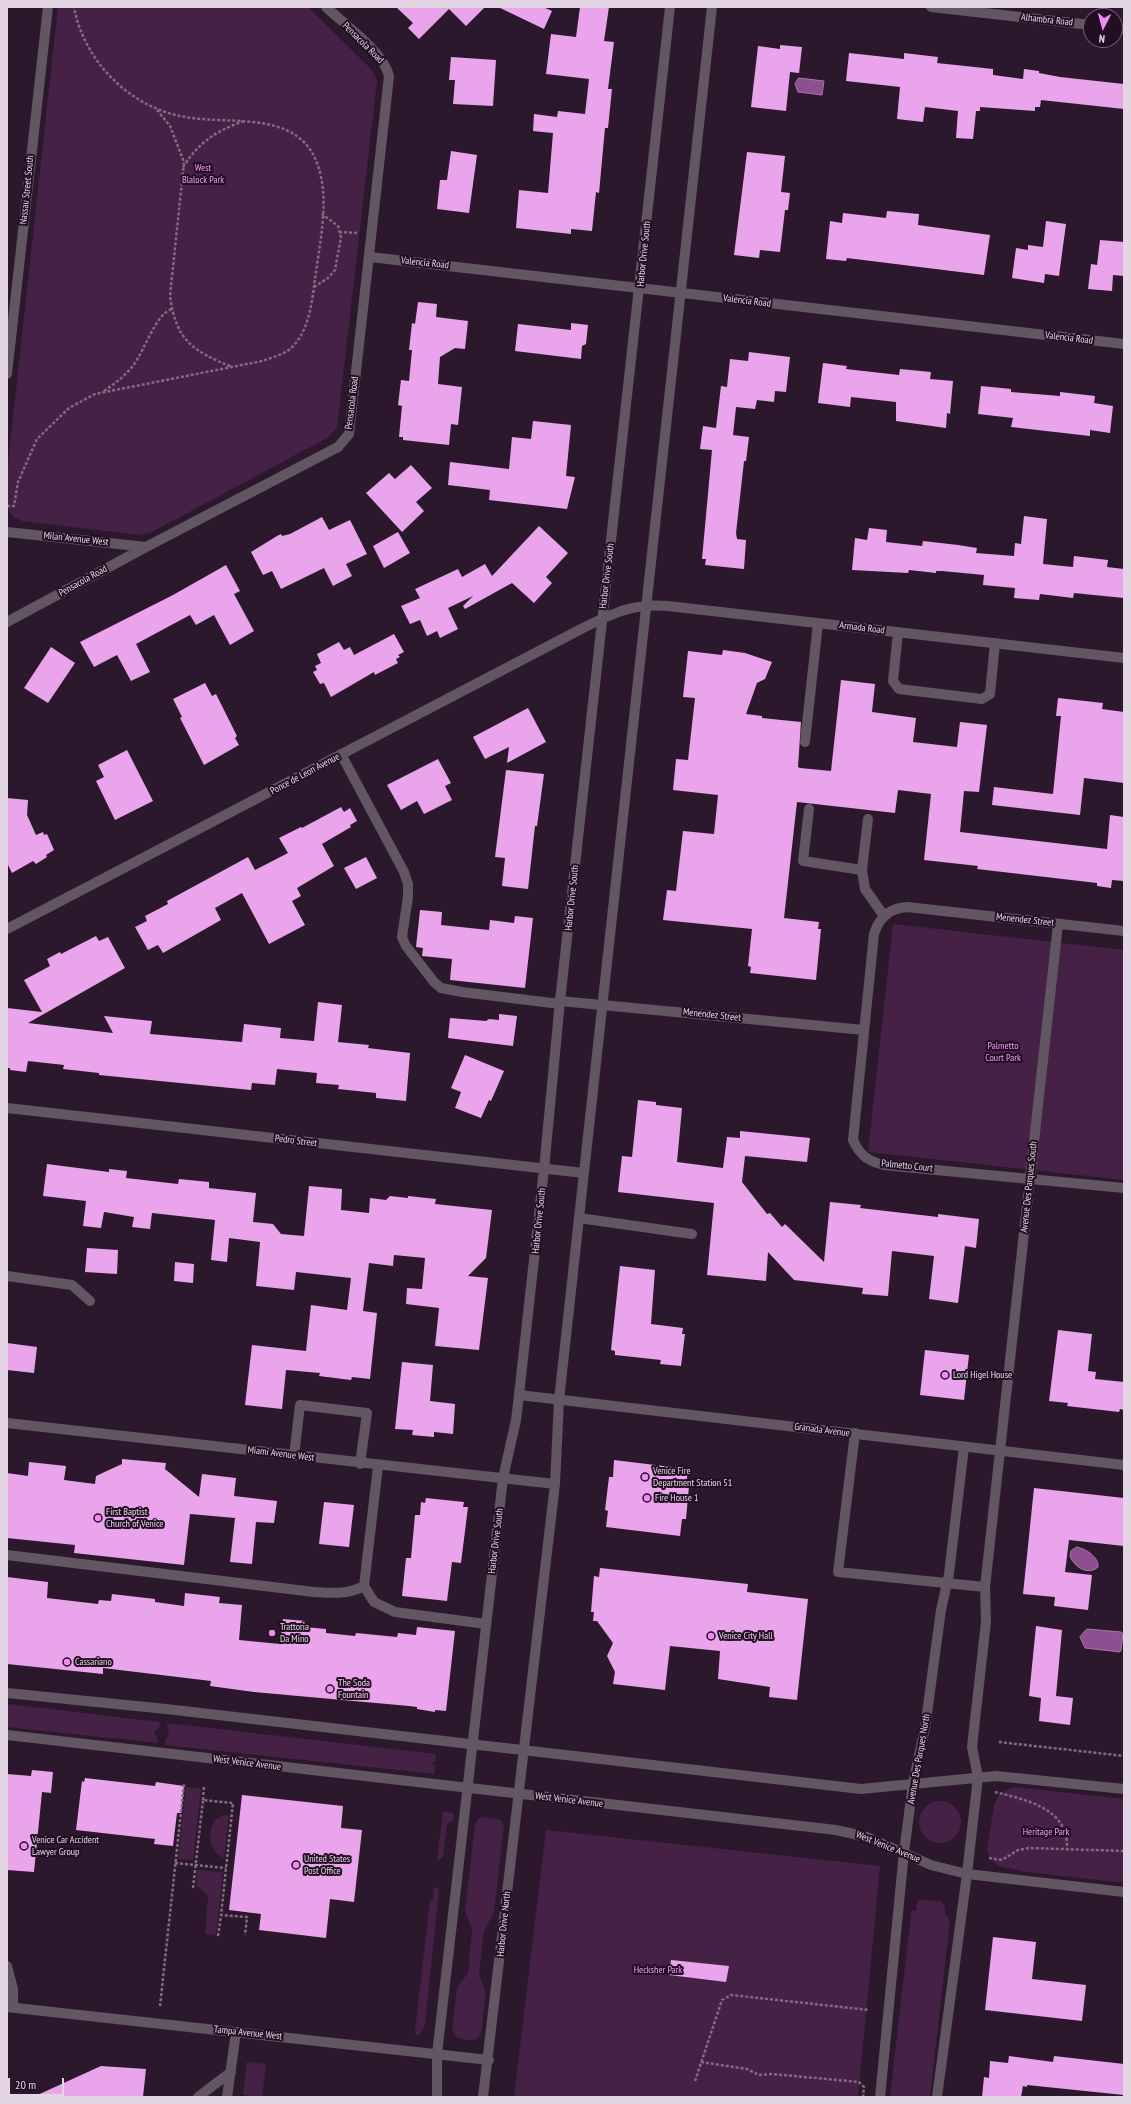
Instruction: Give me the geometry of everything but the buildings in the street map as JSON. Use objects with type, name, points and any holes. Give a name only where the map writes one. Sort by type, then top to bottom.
[{"type":"street","name":"Nassau Street South","points":[[7,374],[48,7]]},
{"type":"street","name":"Pensacola Road","points":[[7,622],[146,547],[338,447],[346,439],[350,427],[389,76],[387,67],[377,54],[326,7]]},
{"type":"street","name":"Harbor Drive South","points":[[468,1789],[503,1478],[516,1420],[519,1395],[544,1169],[560,1002],[670,7]]},
{"type":"street","points":[[524,1750],[555,1484],[559,1400],[712,7]]},
{"type":"street","name":"Alhambra Road","points":[[931,7],[1083,24]]},
{"type":"street","name":"Valencia Road","points":[[370,257],[1124,344]]},
{"type":"street","name":"Milan Avenue West","points":[[7,532],[146,547]]},
{"type":"street","name":"Armada Road","points":[[602,618],[624,609],[647,605],[1124,658]]},
{"type":"street","name":"Ponce de Leon Avenue","points":[[7,929],[602,618]]},
{"type":"street","points":[[805,742],[818,623]]},
{"type":"street","points":[[898,632],[893,682],[899,689],[982,699],[990,694],[995,643]]},
{"type":"street","name":"Menendez Street","points":[[342,754],[404,872],[408,884],[408,897],[402,937],[406,946],[434,982],[441,988],[462,992],[560,1002],[864,1030]]},
{"type":"street","points":[[809,809],[803,862],[862,870]]},
{"type":"street","points":[[868,818],[862,870],[865,889],[884,916]]},
{"type":"street","name":"Menendez Street","points":[[884,916],[894,910],[907,907],[1124,931]]},
{"type":"street","name":"Palmetto Court","points":[[884,916],[876,927],[874,941],[853,1140],[863,1157],[872,1162],[884,1165],[1124,1188]]},
{"type":"street","name":"Avenue Des Parques South","points":[[999,1450],[1058,924]]},
{"type":"street","name":"Pedro Street","points":[[7,1108],[584,1173]]},
{"type":"street","points":[[580,1218],[692,1234]]},
{"type":"street","points":[[7,1276],[72,1285],[90,1301]]},
{"type":"street","name":"Granada Avenue","points":[[519,1395],[1124,1465]]},
{"type":"street","points":[[294,1456],[300,1405],[337,1409],[367,1413],[360,1464]]},
{"type":"street","name":"Miami Avenue West","points":[[7,1423],[360,1464],[555,1484]]},
{"type":"street","points":[[855,1434],[838,1572],[985,1587]]},
{"type":"street","name":"Avenue Des Parques North","points":[[880,2097],[904,1852],[913,1783],[925,1728],[941,1610],[947,1583],[964,1446]]},
{"type":"street","points":[[937,2097],[967,1874],[978,1777],[972,1747],[986,1622],[985,1587],[999,1450]]},
{"type":"street","points":[[378,1466],[364,1586],[374,1602],[395,1612],[486,1624]]},
{"type":"street","points":[[7,1555],[333,1593],[349,1592],[364,1586]]},
{"type":"street","points":[[7,1693],[166,1709],[855,1789],[872,1789],[913,1783],[996,1776],[1029,1778],[1124,1789]]},
{"type":"street","name":"West Venice Avenue","points":[[7,1736],[836,1830],[867,1837],[931,1865],[967,1874],[1124,1892]]},
{"type":"street","name":"Harbor Drive North","points":[[483,2097],[489,2060],[524,1750]]},
{"type":"street","points":[[437,2097],[437,2054],[468,1789]]},
{"type":"street","points":[[7,1966],[13,1990],[10,2007]]},
{"type":"street","name":"Tampa Avenue West","points":[[10,2007],[489,2060]]},
{"type":"street","points":[[227,2097],[236,2032]]},
{"type":"street","points":[[198,2097],[231,2072]]},
{"type":"path","points":[[7,506],[14,506],[20,475],[37,439],[69,408],[95,394],[262,361],[289,349],[297,341],[304,327],[310,312],[314,287],[322,214],[321,177],[317,163],[310,150],[300,139],[276,125],[246,121],[186,117],[156,110],[135,98],[117,82],[94,56],[79,25],[74,7]]},
{"type":"path","points":[[156,110],[170,126],[176,138],[184,162],[170,296],[172,309],[183,334],[197,351],[233,367]]},
{"type":"path","points":[[183,168],[189,158],[214,134],[246,121]]},
{"type":"path","points":[[314,287],[328,278],[335,270],[341,237],[338,226],[322,214]]},
{"type":"path","points":[[340,232],[359,233]]},
{"type":"path","points":[[103,392],[123,378],[132,368],[140,357],[157,323],[166,311],[172,309]]},
{"type":"path","points":[[999,1742],[1124,1756]]},
{"type":"path","points":[[160,2006],[184,1784]]},
{"type":"path","points":[[193,1888],[204,1786]]},
{"type":"path","points":[[993,1791],[1027,1800],[1046,1811],[1064,1828],[1067,1835],[1067,1849]]},
{"type":"path","points":[[203,1800],[233,1803],[218,1936]]},
{"type":"path","points":[[989,1858],[1002,1860],[1009,1854],[1023,1848],[1124,1850]]},
{"type":"path","points":[[175,1863],[226,1868]]},
{"type":"path","points":[[221,1915],[247,1918],[245,1935]]},
{"type":"path","points":[[695,2081],[722,2000],[731,1995],[869,2010]]},
{"type":"path","points":[[702,2062],[748,2069],[759,2075],[772,2074],[859,2082],[864,2087],[863,2097]]},
{"type":"green space","name":"West Blalock Park","points":[[58,7],[308,7],[369,67],[375,75],[377,81],[337,428],[327,438],[150,533],[139,535],[22,521],[10,513],[6,501],[7,472]]},
{"type":"green space","name":"Palmetto Court Park","points":[[893,924],[1124,950],[1124,1180],[868,1152]]},
{"type":"green space","points":[[7,1704],[160,1722],[159,1728],[155,1730],[158,1743],[7,1727]]},
{"type":"green space","points":[[167,1723],[436,1754],[435,1761],[431,1763],[435,1766],[434,1774],[165,1745],[166,1738],[169,1737]]},
{"type":"green space","points":[[186,1787],[201,1789],[193,1860],[178,1859]]},
{"type":"green space","name":"Heritage Park","points":[[1015,1787],[1124,1799],[1124,1883],[1028,1872],[998,1866],[989,1858],[987,1849],[994,1806],[997,1798],[1003,1792]]},
{"type":"green space","points":[[936,1801],[944,1801],[952,1804],[958,1810],[961,1822],[958,1834],[952,1840],[944,1843],[936,1843],[928,1840],[922,1834],[919,1826],[919,1818],[922,1810],[928,1804]]},
{"type":"green space","points":[[443,1812],[453,1813],[454,1819],[447,1824],[443,1857],[437,1860]]},
{"type":"green space","points":[[223,1815],[229,1815],[224,1858],[212,1847],[210,1838],[210,1832],[214,1821]]},
{"type":"green space","points":[[483,1817],[501,1820],[504,1825],[494,1912],[484,1931],[479,1974],[486,1993],[481,2033],[477,2038],[466,2040],[456,2037],[452,2030],[457,1988],[468,1973],[472,1930],[465,1910],[475,1824],[478,1819]]},
{"type":"green space","name":"Hecksher Park","points":[[546,1830],[880,1866],[858,2097],[514,2097]]},
{"type":"green space","points":[[197,1870],[223,1872],[216,1935],[205,1934],[208,1896],[196,1885]]},
{"type":"green space","points":[[434,1886],[439,1890],[425,2024],[422,2031],[417,2036],[415,2031],[430,1900],[433,1901]]},
{"type":"green space","points":[[918,1900],[941,1901],[945,1907],[945,1914],[950,1921],[930,2097],[890,2097],[911,1914],[912,1911],[916,1911]]},
{"type":"green space","points":[[247,2062],[266,2064],[262,2097],[243,2095]]},
{"type":"shaded area","points":[[799,78],[824,81],[822,95],[798,92],[795,84]]},
{"type":"shaded area","points":[[1077,1547],[1091,1554],[1098,1563],[1098,1567],[1090,1571],[1078,1567],[1070,1556],[1071,1551]]},
{"type":"shaded area","points":[[1087,1629],[1121,1632],[1123,1634],[1120,1652],[1085,1648],[1080,1637]]},
{"type":"place","name":"Lord Higel House","points":[[945,1375]]},
{"type":"place","name":"Venice Fire Department Station 51","points":[[645,1477]]},
{"type":"place","name":"Fire House 1","points":[[647,1498]]},
{"type":"place","name":"First Baptist Church of Venice","points":[[98,1518]]},
{"type":"place","name":"Trattoria Da Mino","points":[[272,1633]]},
{"type":"place","name":"Venice City Hall","points":[[711,1636]]},
{"type":"place","name":"Cassariano","points":[[67,1662]]},
{"type":"place","name":"The Soda Fountain","points":[[330,1689]]},
{"type":"place","name":"Venice Car Accident Lawyer Group","points":[[24,1846]]},
{"type":"place","name":"United States Post Office","points":[[296,1865]]}]
